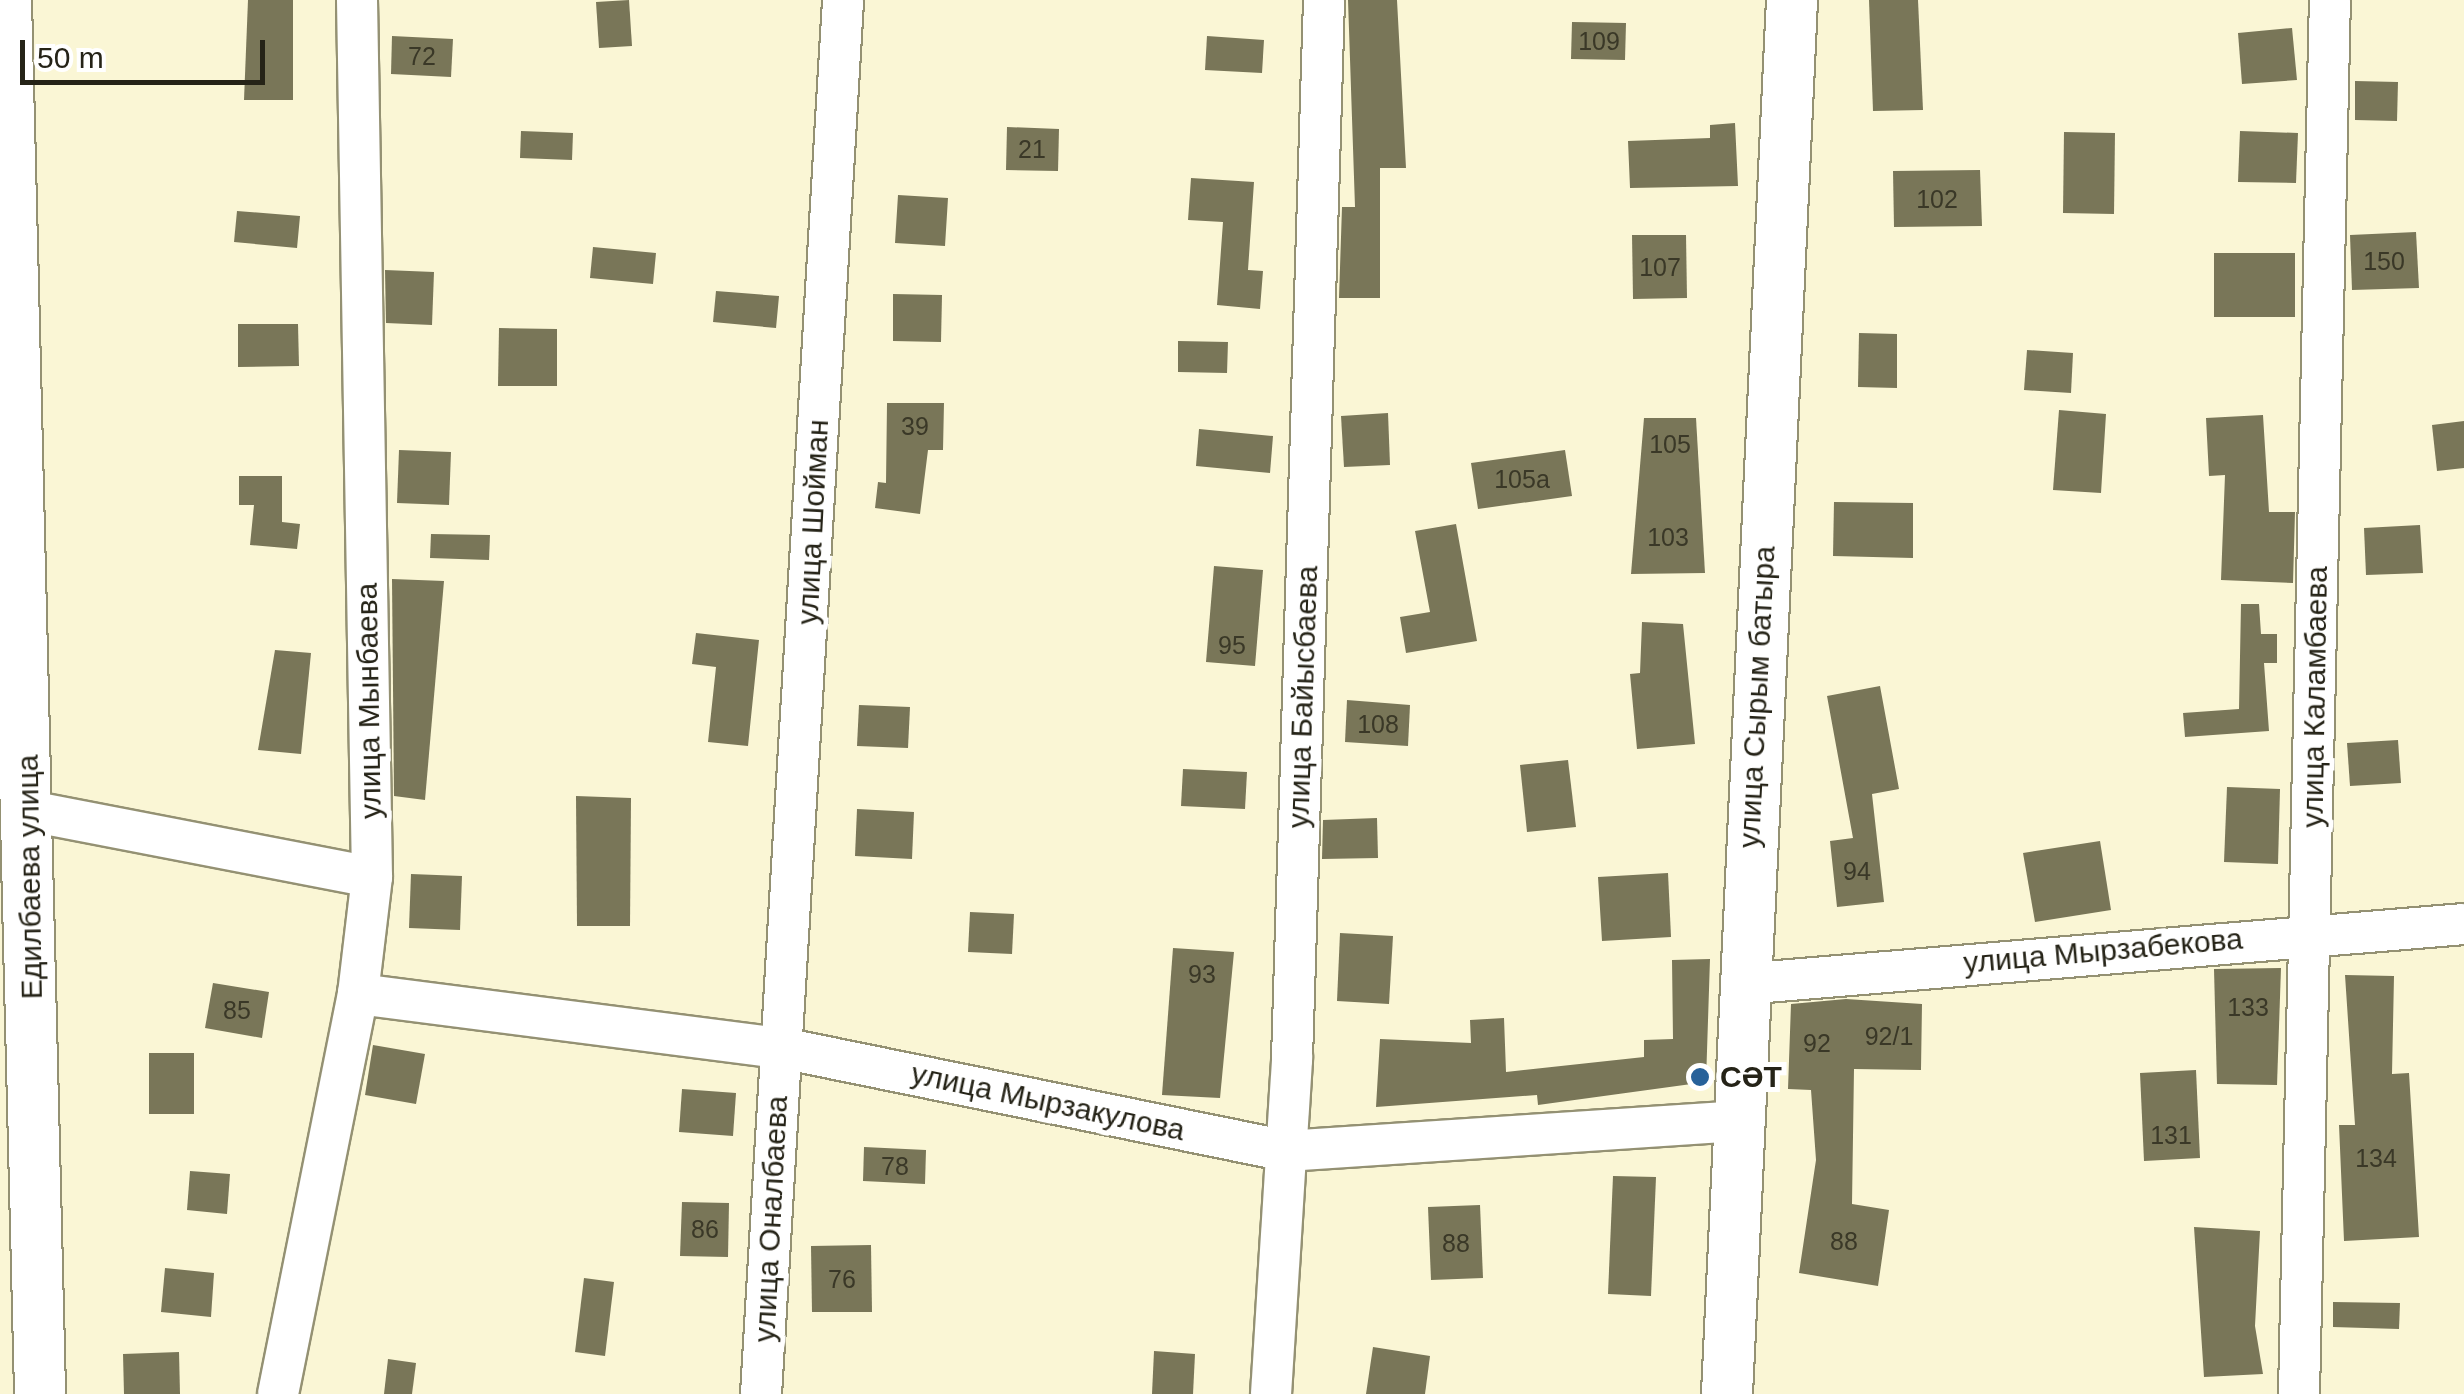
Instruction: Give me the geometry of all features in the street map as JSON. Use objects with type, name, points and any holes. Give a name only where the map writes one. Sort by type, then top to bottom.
[{"type":"street","name":"Едилбаева улица","points":[[6,0],[11,546],[29,811],[40,1394]]},
{"type":"street","name":"улица Мынбаева","points":[[278,1394],[358,994],[372,876],[357,0]]},
{"type":"street","name":"улица Шойман","points":[[782,1046],[843,0]]},
{"type":"street","name":"улица Байысбаева","points":[[1271,1394],[1287,1151],[1324,0]]},
{"type":"street","name":"улица Сырым батыра","points":[[1727,1394],[1740,1122],[1742,984],[1792,0]]},
{"type":"street","name":"улица Каламбаева","points":[[2299,1394],[2330,0]]},
{"type":"street","points":[[29,811],[372,876]]},
{"type":"street","name":"улица Мырзабекова","points":[[1742,984],[2310,931],[2464,924]]},
{"type":"street","name":"улица Мырзакулова","points":[[358,994],[782,1046],[1287,1151],[1740,1122]]},
{"type":"street","name":"улица Оналбаева","points":[[761,1394],[782,1046]]},
{"type":"building","points":[[248,0],[293,0],[293,100],[244,100]]},
{"type":"building","points":[[629,0],[632,46],[599,48],[596,2]]},
{"type":"building","points":[[1348,0],[1397,0],[1406,168],[1380,168],[1380,298],[1339,298],[1342,207],[1355,207]]},
{"type":"building","points":[[1869,0],[1918,0],[1923,110],[1873,111]]},
{"type":"building","points":[[1572,22],[1626,23],[1625,60],[1571,59]]},
{"type":"building","points":[[2292,28],[2297,80],[2242,84],[2238,33]]},
{"type":"building","points":[[392,36],[453,39],[451,77],[391,74]]},
{"type":"building","points":[[1207,36],[1264,40],[1262,73],[1205,70]]},
{"type":"building","points":[[2355,81],[2398,82],[2397,121],[2355,120]]},
{"type":"building","points":[[1735,123],[1738,186],[1630,188],[1628,141],[1710,138],[1710,125]]},
{"type":"building","points":[[1007,127],[1059,129],[1058,171],[1006,170]]},
{"type":"building","points":[[521,131],[573,133],[572,160],[520,158]]},
{"type":"building","points":[[2240,131],[2298,133],[2296,183],[2238,182]]},
{"type":"building","points":[[2064,132],[2115,133],[2114,214],[2063,213]]},
{"type":"building","points":[[1980,170],[1982,226],[1894,227],[1893,171]]},
{"type":"building","points":[[1191,178],[1254,182],[1248,270],[1263,271],[1260,309],[1217,305],[1223,222],[1188,220]]},
{"type":"building","points":[[898,195],[948,198],[945,246],[895,243]]},
{"type":"building","points":[[237,211],[300,216],[297,248],[234,242]]},
{"type":"building","points":[[2416,232],[2419,288],[2352,290],[2350,235]]},
{"type":"building","points":[[1632,235],[1686,235],[1687,298],[1633,299]]},
{"type":"building","points":[[593,247],[656,253],[653,284],[590,278]]},
{"type":"building","points":[[2214,253],[2295,253],[2295,317],[2214,317]]},
{"type":"building","points":[[385,270],[434,272],[432,325],[386,323]]},
{"type":"building","points":[[716,291],[779,296],[776,328],[713,322]]},
{"type":"building","points":[[893,294],[942,295],[941,342],[893,341]]},
{"type":"building","points":[[238,324],[298,324],[299,366],[238,367]]},
{"type":"building","points":[[499,328],[557,329],[557,386],[498,386]]},
{"type":"building","points":[[1859,333],[1897,334],[1897,388],[1858,387]]},
{"type":"building","points":[[1178,341],[1228,342],[1227,373],[1178,372]]},
{"type":"building","points":[[2027,350],[2073,353],[2071,393],[2024,390]]},
{"type":"building","points":[[887,403],[944,403],[943,450],[928,450],[920,514],[875,508],[878,482],[886,483]]},
{"type":"building","points":[[2059,410],[2106,414],[2101,493],[2053,490]]},
{"type":"building","points":[[1388,413],[1390,465],[1344,467],[1341,416]]},
{"type":"building","points":[[2263,415],[2269,512],[2295,512],[2293,583],[2221,580],[2225,475],[2209,476],[2206,418]]},
{"type":"building","points":[[1644,418],[1696,418],[1705,573],[1631,574]]},
{"type":"building","points":[[2464,421],[2464,468],[2437,471],[2432,425]]},
{"type":"building","points":[[1199,429],[1273,436],[1270,473],[1196,466]]},
{"type":"building","points":[[399,450],[451,452],[449,505],[397,503]]},
{"type":"building","points":[[1565,450],[1572,496],[1478,509],[1471,463]]},
{"type":"building","points":[[239,476],[282,476],[282,522],[300,524],[297,549],[250,545],[254,505],[239,505]]},
{"type":"building","points":[[1834,502],[1913,503],[1913,558],[1833,556]]},
{"type":"building","points":[[1456,524],[1477,641],[1406,653],[1400,617],[1430,612],[1415,531]]},
{"type":"building","points":[[2420,525],[2423,573],[2366,575],[2364,528]]},
{"type":"building","points":[[431,534],[490,535],[489,560],[430,558]]},
{"type":"building","points":[[1214,566],[1263,570],[1255,666],[1206,662]]},
{"type":"building","points":[[392,579],[444,581],[425,800],[394,796]]},
{"type":"building","points":[[2241,604],[2259,604],[2261,634],[2277,634],[2277,663],[2264,663],[2269,731],[2185,737],[2183,713],[2239,709]]},
{"type":"building","points":[[1642,622],[1683,624],[1695,744],[1637,749],[1630,674],[1640,673]]},
{"type":"building","points":[[696,633],[759,640],[748,746],[708,742],[716,667],[692,664]]},
{"type":"building","points":[[275,650],[311,653],[301,754],[258,750]]},
{"type":"building","points":[[1880,686],[1899,789],[1872,794],[1884,902],[1837,907],[1830,841],[1853,838],[1827,696]]},
{"type":"building","points":[[1347,700],[1410,705],[1408,746],[1345,742]]},
{"type":"building","points":[[859,705],[910,707],[908,748],[857,746]]},
{"type":"building","points":[[2398,740],[2401,783],[2350,786],[2347,743]]},
{"type":"building","points":[[1568,760],[1576,827],[1527,832],[1520,765]]},
{"type":"building","points":[[1183,769],[1247,772],[1245,809],[1181,806]]},
{"type":"building","points":[[2227,787],[2280,789],[2278,864],[2224,862]]},
{"type":"building","points":[[576,796],[631,798],[630,926],[577,926]]},
{"type":"building","points":[[857,809],[914,812],[912,859],[855,856]]},
{"type":"building","points":[[1377,818],[1378,858],[1322,859],[1323,820]]},
{"type":"building","points":[[2100,841],[2111,910],[2035,922],[2023,853]]},
{"type":"building","points":[[1668,873],[1671,937],[1602,941],[1598,877]]},
{"type":"building","points":[[411,874],[462,876],[460,930],[409,928]]},
{"type":"building","points":[[970,912],[1014,914],[1012,954],[968,952]]},
{"type":"building","points":[[1340,933],[1393,936],[1389,1004],[1337,1001]]},
{"type":"building","points":[[1173,948],[1234,952],[1220,1098],[1162,1095]]},
{"type":"building","points":[[1710,959],[1706,1082],[1538,1105],[1537,1095],[1376,1107],[1380,1039],[1471,1043],[1470,1020],[1504,1018],[1506,1072],[1644,1057],[1644,1040],[1673,1039],[1672,960]]},
{"type":"building","points":[[2281,968],[2277,1085],[2217,1084],[2214,969]]},
{"type":"building","points":[[2345,975],[2394,976],[2392,1074],[2409,1073],[2419,1237],[2344,1241],[2339,1125],[2355,1125]]},
{"type":"building","points":[[213,983],[269,992],[262,1038],[205,1028]]},
{"type":"building","points":[[1846,999],[1922,1004],[1921,1070],[1854,1069],[1852,1204],[1889,1210],[1878,1286],[1799,1273],[1816,1160],[1811,1090],[1788,1089],[1791,1004]]},
{"type":"building","points":[[373,1045],[425,1054],[416,1104],[365,1095]]},
{"type":"building","points":[[149,1053],[194,1053],[194,1114],[149,1114]]},
{"type":"building","points":[[2196,1070],[2200,1158],[2144,1161],[2140,1073]]},
{"type":"building","points":[[682,1089],[736,1093],[733,1136],[679,1132]]},
{"type":"building","points":[[864,1147],[926,1150],[925,1184],[863,1181]]},
{"type":"building","points":[[190,1171],[230,1174],[227,1214],[187,1210]]},
{"type":"building","points":[[1613,1176],[1656,1177],[1651,1296],[1608,1294]]},
{"type":"building","points":[[682,1202],[729,1203],[728,1257],[680,1256]]},
{"type":"building","points":[[1480,1205],[1483,1278],[1431,1280],[1428,1207]]},
{"type":"building","points":[[2194,1227],[2260,1231],[2255,1326],[2263,1374],[2204,1377]]},
{"type":"building","points":[[871,1245],[872,1312],[812,1312],[811,1246]]},
{"type":"building","points":[[165,1268],[214,1273],[211,1317],[161,1312]]},
{"type":"building","points":[[584,1278],[614,1282],[605,1356],[575,1352]]},
{"type":"building","points":[[2333,1302],[2400,1303],[2399,1329],[2333,1327]]},
{"type":"building","points":[[1373,1347],[1430,1356],[1425,1394],[1366,1394]]},
{"type":"building","points":[[1154,1351],[1195,1354],[1193,1394],[1152,1394]]},
{"type":"building","points":[[179,1352],[180,1394],[124,1394],[123,1354]]},
{"type":"building","points":[[388,1359],[416,1363],[412,1394],[384,1394]]},
{"type":"place","name":"СƏТ","points":[[1700,1077]]}]
